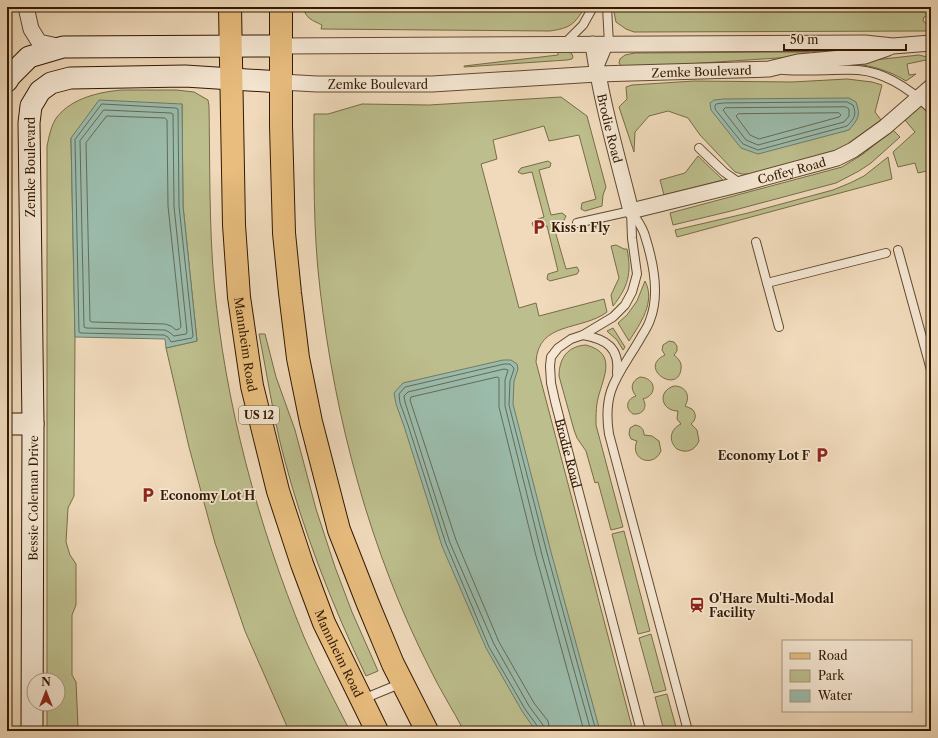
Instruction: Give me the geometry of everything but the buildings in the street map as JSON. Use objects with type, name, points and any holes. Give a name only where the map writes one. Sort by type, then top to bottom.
[{"type":"main road","name":"Mannheim Road","points":[[230,7],[234,224],[239,297],[252,386],[278,491],[302,564],[324,623],[377,731]]},
{"type":"main road","points":[[281,7],[284,233],[298,358],[311,422],[340,530],[368,604],[403,683],[427,731]]},
{"type":"street","points":[[26,7],[30,30],[39,42],[63,47]]},
{"type":"street","name":"Zemke Boulevard","points":[[7,82],[10,76],[28,58],[63,47],[865,43],[893,46],[931,43]]},
{"type":"street","name":"Brodie Road","points":[[593,44],[597,74],[631,211]]},
{"type":"street","name":"Zemke Boulevard","points":[[31,266],[28,123],[31,106],[40,92],[51,83],[70,78],[185,76],[317,84],[432,84],[597,74],[769,69],[798,62],[865,56],[893,46]]},
{"type":"street","name":"Coffey Road","points":[[631,211],[837,158],[853,150],[885,127],[931,87]]},
{"type":"street","name":"Bessie Coleman Drive","points":[[31,266],[33,424],[32,731]]},
{"type":"street","points":[[7,424],[33,424]]},
{"type":"lane","points":[[563,45],[583,25],[593,7]]},
{"type":"lane","points":[[597,74],[609,44],[607,7]]},
{"type":"lane","points":[[769,69],[799,71],[860,70],[880,75],[893,81],[919,97],[931,109]]},
{"type":"lane","points":[[699,148],[724,172],[740,184]]},
{"type":"lane","points":[[576,223],[631,211]]},
{"type":"lane","name":"Brodie Road","points":[[631,211],[632,238],[637,274],[632,292],[625,304],[613,317],[583,335],[571,339],[558,348],[551,357],[550,366],[551,383],[641,731]]},
{"type":"lane","name":"Brodie Road","points":[[631,211],[645,235],[655,281],[654,307],[650,321],[610,390],[607,410],[609,434],[688,731]]},
{"type":"lane","points":[[756,242],[779,327]]},
{"type":"lane","points":[[898,250],[931,370]]},
{"type":"lane","points":[[767,283],[886,253]]},
{"type":"lane","points":[[583,335],[595,337],[607,343],[615,352],[618,362],[617,376]]},
{"type":"lane","points":[[362,700],[403,683]]},
{"type":"green space","points":[[303,7],[585,7],[578,18],[571,25],[562,29],[550,31],[321,29],[322,25],[308,17]]},
{"type":"green space","points":[[613,7],[931,7],[931,15],[924,17],[923,20],[925,23],[931,23],[931,30],[634,32],[626,29],[616,22]]},
{"type":"green space","points":[[558,52],[569,52],[573,57],[572,59],[567,60],[464,67],[558,55]]},
{"type":"green space","points":[[808,52],[810,54],[808,56],[626,68],[622,67],[619,63],[620,59],[625,55],[635,53]]},
{"type":"green space","points":[[919,55],[931,58],[931,64],[928,66],[926,60],[907,64],[909,75],[916,74],[906,81],[894,74],[868,66],[855,64],[856,62]]},
{"type":"green space","points":[[847,79],[872,82],[882,85],[875,112],[881,120],[851,143],[837,151],[751,174],[735,172],[700,135],[688,118],[668,111],[649,116],[635,132],[634,152],[619,107],[627,99],[626,87],[632,85],[694,81],[792,82]]},
{"type":"green space","points":[[122,90],[176,90],[194,92],[208,100],[212,260],[219,328],[235,418],[258,508],[287,595],[309,649],[350,731],[289,731],[245,631],[215,543],[189,447],[166,348],[197,341],[183,206],[182,104],[71,138],[75,337],[74,496],[68,508],[66,542],[70,555],[76,564],[76,605],[72,615],[72,675],[76,682],[78,727],[73,731],[47,731],[47,712],[66,712],[66,672],[47,672],[47,146],[53,124],[63,110],[86,97],[104,92]]},
{"type":"green space","points":[[561,97],[587,116],[606,187],[603,195],[602,206],[585,211],[581,209],[582,203],[596,199],[579,135],[549,141],[544,126],[493,140],[497,159],[481,164],[519,308],[536,303],[539,316],[604,299],[607,312],[597,318],[553,333],[544,340],[539,349],[536,362],[633,731],[464,731],[430,669],[390,578],[358,484],[346,435],[335,387],[320,289],[314,202],[314,114],[328,114],[362,104],[429,105]]},
{"type":"green space","points":[[921,106],[931,116],[931,170],[918,173],[915,163],[898,167],[893,152],[915,132],[905,120]]},
{"type":"green space","points":[[893,130],[900,137],[871,163],[836,183],[673,225],[670,213],[842,167],[863,154]]},
{"type":"green space","points":[[698,156],[723,180],[664,195],[660,180],[685,173]]},
{"type":"green space","points":[[888,157],[892,179],[677,237],[675,230],[748,213],[833,190],[864,176]]},
{"type":"green space","points":[[548,161],[551,163],[550,167],[539,170],[551,215],[562,213],[566,216],[563,222],[553,224],[566,269],[577,267],[579,271],[577,274],[550,281],[547,279],[548,274],[558,271],[547,226],[534,228],[532,223],[535,220],[544,217],[532,172],[522,174],[518,172],[521,168]]},
{"type":"green space","points":[[616,245],[627,249],[629,273],[625,286],[613,306],[611,295],[619,278],[611,246]]},
{"type":"green space","points":[[645,281],[649,297],[648,305],[642,320],[629,341],[618,323],[627,315],[637,301]]},
{"type":"green space","points":[[613,328],[625,347],[623,350],[617,340],[607,331]]},
{"type":"green space","points":[[259,334],[265,334],[276,377],[295,430],[316,509],[335,567],[352,612],[378,671],[366,676],[319,567],[291,483],[279,439]]},
{"type":"green space","points":[[669,341],[674,342],[677,346],[677,351],[674,355],[681,363],[681,369],[678,376],[673,380],[661,377],[655,366],[658,360],[665,355],[662,350],[663,345]]},
{"type":"green space","points":[[586,345],[596,349],[603,355],[605,361],[606,369],[597,403],[596,425],[623,527],[611,530],[598,482],[595,483],[586,451],[577,438],[574,430],[559,376],[559,370],[566,354],[574,348]]},
{"type":"green space","points":[[640,377],[649,380],[652,383],[653,391],[648,397],[643,399],[645,405],[644,410],[637,414],[633,414],[629,410],[628,404],[630,399],[636,396],[632,385]]},
{"type":"green space","points":[[674,386],[682,388],[686,392],[688,399],[685,406],[692,409],[695,415],[695,419],[691,424],[697,430],[699,441],[693,449],[687,451],[677,449],[672,442],[671,439],[674,429],[681,424],[677,419],[678,411],[668,408],[663,400],[665,392]]},
{"type":"green space","points":[[635,425],[642,428],[644,435],[652,436],[659,441],[661,451],[653,460],[643,460],[636,453],[635,447],[637,441],[631,439],[629,434],[630,428]]},
{"type":"green space","points":[[624,531],[650,631],[638,634],[612,534]]},
{"type":"green space","points":[[651,634],[666,690],[654,693],[639,638]]},
{"type":"green space","points":[[667,694],[677,731],[664,731],[655,697]]},
{"type":"water","points":[[849,98],[856,102],[858,117],[849,130],[758,154],[741,148],[711,110],[710,103],[714,100],[723,99]]},
{"type":"water","points":[[99,100],[182,104],[183,206],[197,341],[166,348],[165,339],[75,337],[71,138]]},
{"type":"water","points":[[503,360],[511,360],[517,364],[518,369],[514,381],[513,404],[551,552],[600,731],[536,731],[522,711],[486,648],[442,546],[396,404],[394,393],[403,383]]},
{"type":"place","name":"Kiss n Fly","points":[[539,227]]},
{"type":"place","name":"Economy Lot F","points":[[822,455]]},
{"type":"place","name":"Economy Lot H","points":[[148,495]]},
{"type":"place","name":"O'Hare Multi-Modal Facility","points":[[697,605]]}]
